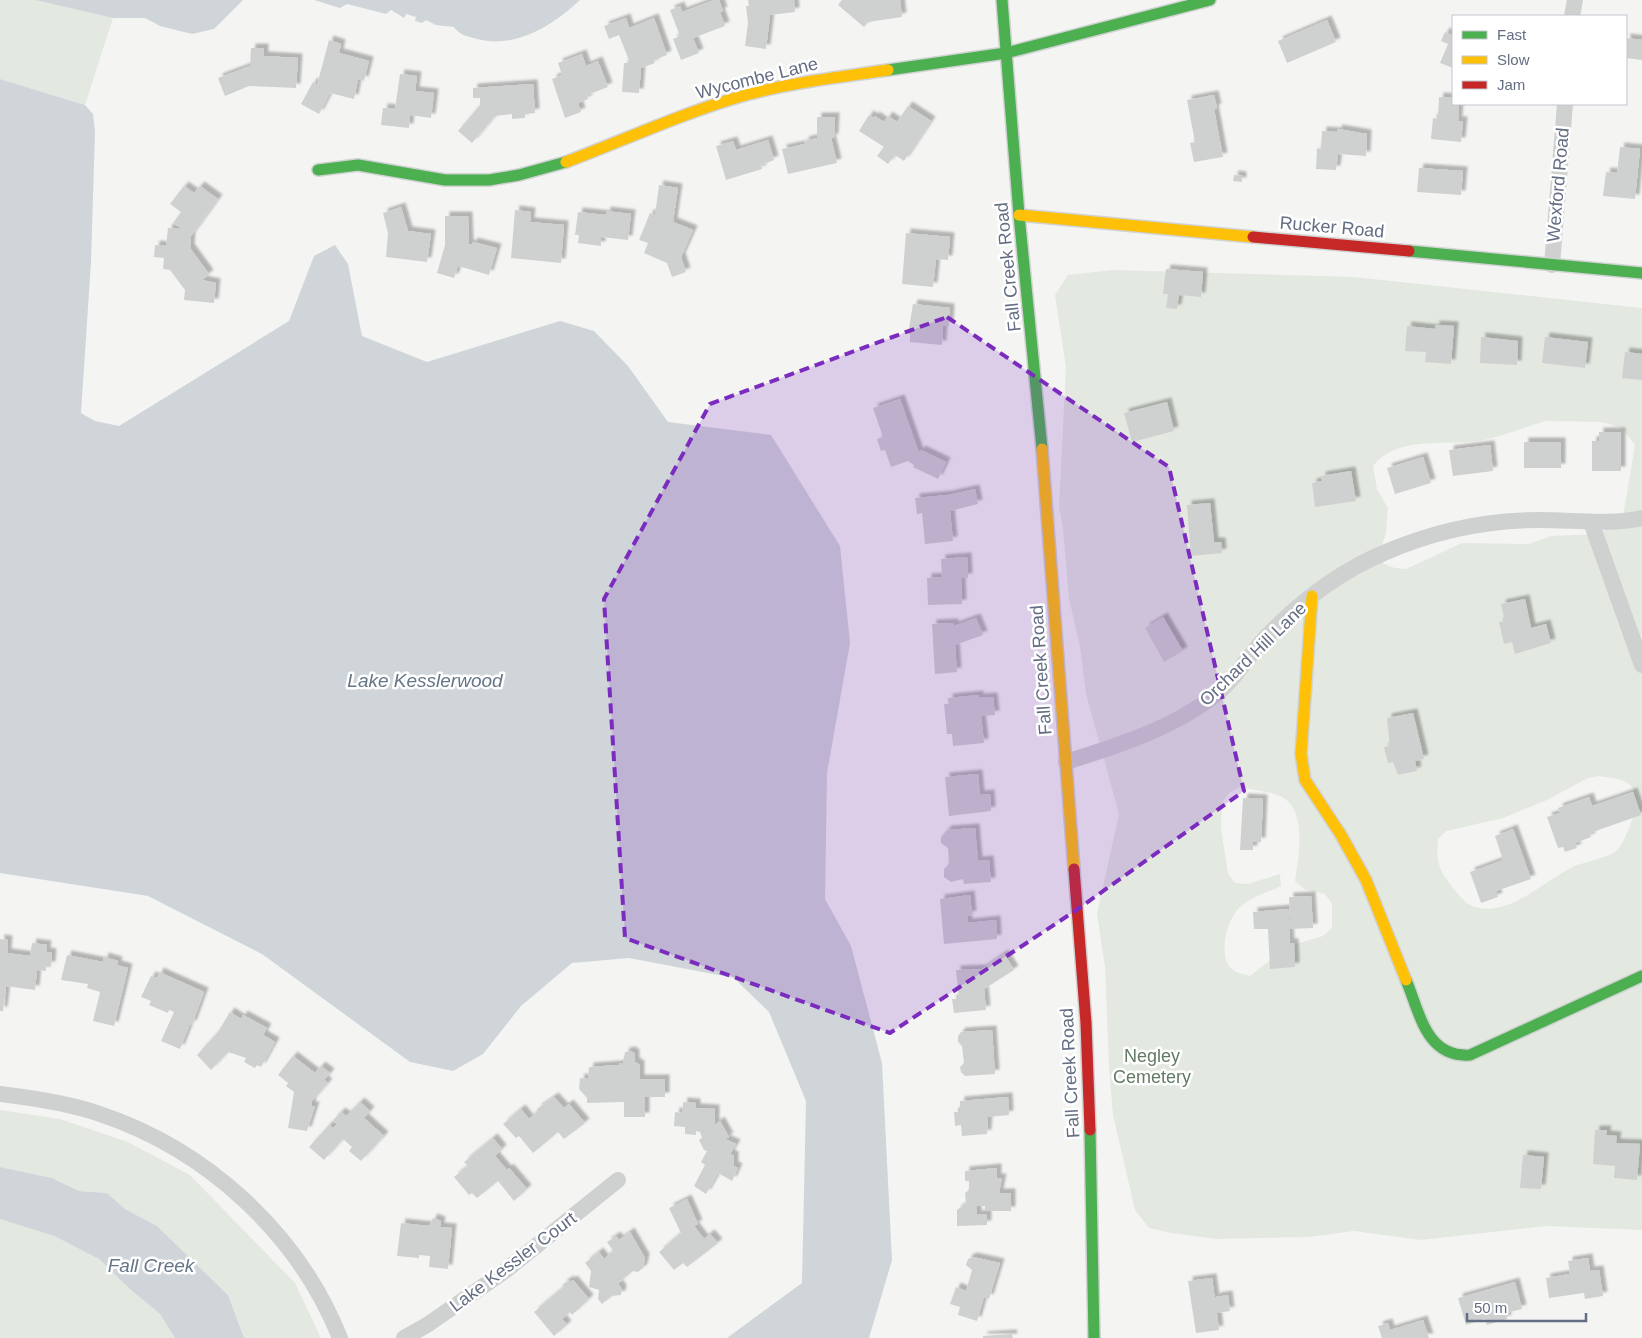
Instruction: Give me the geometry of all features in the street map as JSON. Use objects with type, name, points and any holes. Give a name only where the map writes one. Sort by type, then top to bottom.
[{"type":"street","name":"Fall Creek Road","points":[[1002,0],[1038,397],[1089,1062],[1094,1338]]},
{"type":"street","name":"Wycombe Lane","points":[[318,170],[358,165],[445,180],[468,181],[511,177],[561,164],[700,110],[758,92],[817,80],[1006,53],[1210,0]]},
{"type":"street","points":[[1572,15],[1575,0]]},
{"type":"street","name":"Wexford Road","points":[[1552,266],[1565,105]]},
{"type":"street","name":"Rucker Road","points":[[1020,215],[1642,273]]},
{"type":"street","name":"Orchard Hill Lane","points":[[1066,762],[1157,730],[1203,704],[1236,674],[1279,624],[1312,596],[1341,576],[1385,552],[1448,530],[1513,520],[1591,522],[1642,518]]},
{"type":"street","points":[[1591,522],[1642,665]]},
{"type":"street","points":[[1312,596],[1301,754],[1305,780],[1341,835],[1366,880],[1431,1041],[1440,1050],[1451,1054],[1470,1055],[1642,976]]},
{"type":"street","points":[[0,1094],[52,1101],[101,1114],[162,1141],[211,1172],[261,1216],[289,1250],[314,1286],[340,1338]]},
{"type":"street","name":"Lake Kessler Court","points":[[404,1338],[427,1325],[504,1271],[618,1180]]},
{"type":"highlighted area","points":[[947,317],[1169,467],[1244,791],[1075,911],[890,1033],[625,938],[604,599],[710,404]]},
{"type":"green space","points":[[0,0],[35,0],[113,18],[85,105],[0,79]]},
{"type":"green space","name":"Negley Cemetery","points":[[1113,270],[1354,277],[1642,308],[1642,1230],[1547,1226],[1421,1240],[1354,1231],[1309,1237],[1217,1239],[1149,1228],[1135,1210],[1113,1115],[1105,967],[1097,914],[1119,814],[1086,694],[1080,647],[1069,598],[1063,529],[1059,507],[1066,368],[1055,295],[1068,275]],"holes":[[[1546,421],[1602,422],[1622,428],[1635,445],[1623,517],[1599,534],[1551,536],[1529,544],[1462,543],[1406,569],[1384,564],[1378,555],[1386,534],[1388,508],[1377,489],[1373,466],[1383,456],[1396,449],[1409,446],[1483,440]],[[1599,776],[1621,780],[1628,783],[1634,792],[1635,800],[1632,819],[1625,837],[1614,853],[1575,866],[1527,896],[1501,907],[1488,909],[1475,907],[1461,898],[1445,878],[1438,861],[1438,839],[1446,831],[1503,818],[1547,800],[1588,778]],[[1240,787],[1277,795],[1290,804],[1295,813],[1299,836],[1295,881],[1304,889],[1325,894],[1332,904],[1332,928],[1323,936],[1289,946],[1250,976],[1233,970],[1226,960],[1225,944],[1228,928],[1235,913],[1243,904],[1281,886],[1280,874],[1247,884],[1235,883],[1228,874],[1221,828],[1222,803],[1229,793]]]},
{"type":"green space","points":[[0,1110],[60,1119],[128,1142],[190,1175],[295,1283],[321,1338],[244,1338],[228,1295],[157,1226],[125,1209],[107,1193],[79,1191],[52,1178],[0,1167]]},
{"type":"green space","points":[[0,1219],[54,1236],[99,1259],[131,1290],[160,1314],[175,1338],[0,1338]]},
{"type":"water","points":[[35,0],[243,0],[214,29],[192,34],[160,26],[145,18],[113,18]]},
{"type":"water","points":[[314,0],[580,0],[558,18],[533,33],[506,41],[491,41],[464,35],[454,27],[436,25],[426,20],[422,23],[415,21],[416,17],[406,14],[404,18],[391,10],[386,14],[347,4],[340,8]]},
{"type":"water","name":"Lake Kesslerwood","points":[[0,79],[85,105],[93,114],[95,132],[91,262],[81,413],[95,421],[119,426],[289,321],[314,256],[335,245],[348,264],[362,336],[427,362],[560,321],[594,331],[628,366],[668,422],[771,435],[840,546],[850,643],[827,773],[825,899],[851,946],[882,1063],[892,1260],[869,1338],[727,1338],[802,1283],[806,1101],[769,1012],[734,978],[629,958],[572,963],[521,1006],[483,1054],[453,1071],[410,1062],[262,954],[148,896],[0,873]]},
{"type":"water","name":"Fall Creek","points":[[0,1167],[52,1178],[79,1191],[107,1193],[125,1209],[157,1226],[228,1295],[244,1338],[175,1338],[160,1314],[131,1290],[99,1259],[54,1236],[0,1219]]},
{"type":"building","points":[[714,0],[719,0],[723,11],[720,12],[725,26],[693,38],[699,53],[681,60],[673,39],[680,36],[670,10],[680,6],[682,12]]},
{"type":"building","points":[[748,0],[794,0],[795,12],[770,15],[766,49],[745,46],[748,23],[746,6],[749,6]]},
{"type":"building","points":[[842,0],[900,0],[902,17],[868,22],[864,27],[838,5]]},
{"type":"building","points":[[626,18],[629,28],[654,18],[667,55],[654,60],[655,63],[641,68],[639,93],[622,92],[624,63],[630,63],[619,35],[609,39],[604,26]]},
{"type":"building","points":[[1327,20],[1336,42],[1287,63],[1278,41]]},
{"type":"building","points":[[1445,32],[1452,35],[1452,68],[1440,63],[1448,44],[1441,41]]},
{"type":"building","points":[[1627,38],[1642,40],[1642,60],[1627,58]]},
{"type":"building","points":[[329,40],[341,44],[339,53],[369,61],[364,81],[358,79],[354,99],[330,93],[319,114],[301,104],[313,82],[317,85]]},
{"type":"building","points":[[251,48],[264,48],[264,56],[298,58],[296,88],[249,86],[225,96],[218,78],[250,66]]},
{"type":"building","points":[[582,54],[586,66],[598,61],[608,87],[587,95],[588,99],[578,103],[581,112],[565,118],[552,79],[562,75],[558,63]]},
{"type":"building","points":[[400,74],[417,76],[415,91],[434,93],[431,118],[410,115],[409,128],[381,125],[383,108],[395,109]]},
{"type":"building","points":[[533,84],[535,113],[525,114],[525,118],[512,119],[512,114],[495,116],[472,143],[458,131],[480,105],[480,98],[473,98],[473,88]]},
{"type":"building","points":[[1214,95],[1217,108],[1214,109],[1223,157],[1194,162],[1190,143],[1195,142],[1187,100]]},
{"type":"building","points":[[1439,97],[1452,98],[1452,105],[1459,105],[1458,121],[1463,121],[1461,142],[1431,139],[1433,118],[1438,119]]},
{"type":"building","points":[[908,106],[931,121],[904,161],[895,155],[888,164],[877,156],[884,147],[859,131],[869,115],[874,118],[875,116],[884,122],[888,116],[897,122]]},
{"type":"building","points":[[817,117],[835,117],[834,138],[831,138],[837,163],[788,174],[782,149],[805,144],[804,141],[817,138]]},
{"type":"building","points":[[1338,129],[1367,134],[1366,156],[1338,154],[1336,170],[1316,169],[1317,148],[1321,149],[1322,131],[1337,132]]},
{"type":"building","points":[[768,140],[774,160],[761,165],[762,169],[726,180],[716,146],[733,141],[736,150]]},
{"type":"building","points":[[1620,147],[1640,149],[1635,199],[1603,196],[1606,172],[1617,173]]},
{"type":"building","points":[[1419,168],[1463,171],[1461,195],[1417,192]]},
{"type":"building","points":[[1234,175],[1242,176],[1242,182],[1233,181]]},
{"type":"building","points":[[659,185],[678,188],[673,222],[693,230],[681,257],[686,272],[672,277],[667,263],[644,253],[648,243],[639,240],[650,213],[655,215]]},
{"type":"building","points":[[184,186],[194,193],[200,186],[218,199],[191,236],[190,248],[209,274],[202,280],[216,283],[214,303],[184,300],[185,290],[170,270],[163,269],[164,258],[154,257],[155,245],[166,246],[168,228],[183,229],[173,223],[181,212],[170,204]]},
{"type":"building","points":[[401,207],[408,231],[431,234],[427,262],[386,257],[388,233],[383,213]]},
{"type":"building","points":[[515,210],[531,212],[530,222],[564,225],[561,263],[511,258]]},
{"type":"building","points":[[606,211],[631,214],[628,240],[601,237],[601,246],[578,243],[579,235],[575,235],[578,212],[606,215]]},
{"type":"building","points":[[445,216],[468,216],[469,244],[472,245],[473,242],[497,248],[489,275],[458,266],[454,278],[437,273],[445,245]]},
{"type":"building","points":[[906,233],[950,237],[948,260],[936,259],[933,287],[902,284]]},
{"type":"building","points":[[1166,269],[1203,272],[1201,297],[1179,295],[1177,309],[1166,308],[1168,294],[1163,294]]},
{"type":"building","points":[[913,304],[950,308],[949,326],[943,325],[942,345],[910,342],[910,334],[908,334]]},
{"type":"building","points":[[1435,325],[1454,326],[1451,364],[1425,362],[1426,352],[1405,351],[1407,326],[1435,329]]},
{"type":"building","points":[[1481,337],[1518,341],[1517,365],[1480,363]]},
{"type":"building","points":[[1545,337],[1588,342],[1585,368],[1542,363]]},
{"type":"building","points":[[1625,352],[1642,354],[1642,380],[1622,378]]},
{"type":"building","points":[[900,399],[919,453],[921,450],[946,462],[938,479],[913,467],[914,465],[908,461],[891,467],[885,450],[881,451],[877,439],[883,437],[873,408]]},
{"type":"building","points":[[1167,402],[1174,431],[1132,442],[1124,413]]},
{"type":"building","points":[[1599,432],[1621,432],[1621,471],[1592,471],[1592,441],[1599,441]]},
{"type":"building","points":[[1524,442],[1561,442],[1561,468],[1524,468]]},
{"type":"building","points":[[1490,445],[1493,471],[1453,476],[1449,450]]},
{"type":"building","points":[[1423,457],[1431,483],[1395,494],[1387,468]]},
{"type":"building","points":[[1351,471],[1356,501],[1315,507],[1312,483],[1322,481],[1321,476]]},
{"type":"building","points":[[975,489],[978,504],[950,511],[953,541],[925,544],[922,513],[917,514],[915,498],[948,495]]},
{"type":"building","points":[[1210,503],[1214,542],[1221,542],[1222,553],[1191,556],[1187,505]]},
{"type":"building","points":[[967,557],[968,578],[961,578],[962,604],[928,605],[927,578],[942,577],[941,559]]},
{"type":"building","points":[[1525,599],[1531,628],[1546,624],[1551,643],[1515,654],[1512,642],[1504,644],[1499,622],[1505,621],[1501,604]]},
{"type":"building","points":[[1163,617],[1183,651],[1164,662],[1145,628]]},
{"type":"building","points":[[976,618],[983,635],[955,645],[957,672],[935,674],[932,624],[954,623],[954,626]]},
{"type":"building","points":[[979,695],[979,698],[993,697],[995,715],[981,716],[984,743],[953,746],[952,734],[947,734],[944,704],[949,704],[948,698]]},
{"type":"building","points":[[1413,713],[1424,759],[1415,761],[1417,771],[1398,775],[1393,762],[1388,763],[1384,747],[1390,746],[1387,718]]},
{"type":"building","points":[[978,774],[980,795],[990,794],[991,811],[949,816],[945,777]]},
{"type":"building","points":[[1633,792],[1641,815],[1590,833],[1591,837],[1575,843],[1577,848],[1565,852],[1563,847],[1558,848],[1547,817],[1560,813],[1558,808],[1589,797],[1592,806]]},
{"type":"building","points":[[1243,798],[1263,799],[1261,842],[1253,842],[1253,850],[1240,850]]},
{"type":"building","points":[[975,828],[978,861],[989,860],[991,882],[964,884],[963,879],[951,882],[944,877],[944,869],[949,864],[948,848],[941,843],[941,837],[947,830]]},
{"type":"building","points":[[1513,829],[1531,879],[1496,891],[1498,897],[1481,903],[1470,872],[1503,860],[1495,836]]},
{"type":"building","points":[[970,895],[972,915],[967,916],[968,923],[996,920],[997,939],[944,944],[940,899]]},
{"type":"building","points":[[1311,896],[1313,928],[1291,929],[1289,927],[1290,943],[1294,943],[1295,967],[1270,969],[1268,929],[1254,929],[1253,912],[1288,909],[1290,920],[1289,897]]},
{"type":"building","points":[[0,939],[8,940],[7,953],[30,956],[32,943],[47,945],[46,952],[52,953],[51,966],[46,966],[46,971],[37,970],[35,990],[6,986],[3,1011],[0,1011]]},
{"type":"building","points":[[1004,954],[1014,970],[984,989],[986,1010],[954,1013],[952,999],[959,999],[956,970],[982,969]]},
{"type":"building","points":[[67,955],[103,962],[104,957],[118,961],[117,965],[128,968],[114,1026],[93,1021],[100,992],[87,988],[88,984],[61,980]]},
{"type":"building","points":[[159,972],[204,992],[192,1025],[190,1024],[180,1049],[161,1041],[174,1012],[169,1010],[168,1013],[149,1005],[151,1001],[141,997],[151,976],[157,978]]},
{"type":"building","points":[[230,1012],[241,1019],[243,1015],[267,1028],[263,1035],[275,1042],[261,1067],[257,1065],[255,1068],[244,1062],[246,1058],[228,1052],[211,1070],[197,1055],[218,1032]]},
{"type":"building","points":[[992,1030],[995,1074],[965,1076],[961,1072],[960,1067],[964,1063],[962,1046],[958,1042],[958,1036],[961,1032]]},
{"type":"building","points":[[631,1051],[635,1054],[635,1062],[640,1065],[640,1079],[665,1079],[665,1097],[645,1097],[645,1117],[624,1117],[624,1102],[587,1103],[587,1098],[579,1089],[580,1078],[588,1079],[589,1067],[619,1065],[619,1063],[623,1063],[625,1052]]},
{"type":"building","points":[[293,1056],[315,1073],[321,1066],[330,1073],[324,1080],[328,1083],[312,1101],[311,1106],[315,1106],[307,1131],[288,1128],[294,1092],[286,1086],[288,1083],[278,1075]]},
{"type":"building","points":[[554,1097],[564,1108],[569,1104],[585,1123],[564,1139],[558,1132],[533,1153],[519,1136],[516,1138],[503,1124],[521,1109],[529,1119],[538,1111],[537,1109]]},
{"type":"building","points":[[1008,1097],[1009,1115],[988,1117],[987,1134],[962,1136],[961,1125],[955,1126],[954,1112],[960,1112],[960,1101]]},
{"type":"building","points":[[360,1102],[370,1111],[364,1118],[384,1136],[361,1161],[349,1151],[352,1147],[343,1139],[324,1160],[309,1147],[329,1125],[333,1128],[337,1124],[333,1120],[341,1112],[346,1116]]},
{"type":"building","points":[[683,1102],[696,1103],[696,1108],[715,1109],[715,1125],[720,1121],[729,1137],[725,1139],[736,1144],[730,1154],[734,1156],[734,1166],[738,1168],[732,1181],[718,1173],[706,1194],[694,1186],[705,1165],[701,1162],[707,1151],[704,1150],[699,1140],[702,1138],[700,1132],[696,1131],[696,1135],[685,1134],[685,1127],[674,1126],[675,1112],[682,1113]]},
{"type":"building","points":[[1595,1130],[1607,1130],[1606,1135],[1617,1136],[1616,1143],[1640,1144],[1637,1180],[1614,1178],[1615,1166],[1593,1164]]},
{"type":"building","points":[[493,1138],[502,1149],[495,1156],[507,1170],[509,1168],[527,1189],[514,1201],[498,1181],[477,1198],[472,1193],[469,1195],[454,1177],[468,1166],[464,1162]]},
{"type":"building","points":[[1523,1155],[1544,1157],[1541,1189],[1520,1188]]},
{"type":"building","points":[[997,1168],[997,1178],[1002,1178],[999,1193],[1011,1193],[1011,1211],[985,1211],[985,1206],[977,1206],[977,1215],[987,1214],[987,1225],[957,1226],[957,1210],[966,1203],[965,1193],[969,1190],[969,1181],[965,1181],[965,1171]]},
{"type":"building","points":[[687,1199],[698,1224],[694,1226],[704,1239],[710,1234],[718,1243],[687,1267],[683,1263],[674,1270],[659,1252],[681,1233],[669,1208]]},
{"type":"building","points":[[433,1218],[441,1221],[440,1227],[452,1228],[448,1269],[429,1267],[430,1256],[419,1255],[419,1258],[397,1256],[401,1223],[429,1226]]},
{"type":"building","points":[[630,1232],[645,1258],[643,1268],[638,1272],[632,1271],[618,1284],[622,1289],[621,1295],[612,1296],[602,1304],[598,1299],[599,1290],[589,1287],[591,1271],[585,1263],[599,1252],[604,1259],[613,1251],[607,1242],[616,1236],[619,1240]]},
{"type":"building","points":[[973,1257],[1000,1263],[989,1299],[984,1297],[977,1321],[958,1315],[960,1307],[950,1304],[956,1287],[966,1291],[972,1270],[966,1265],[968,1259]]},
{"type":"building","points":[[1588,1258],[1590,1271],[1599,1270],[1603,1296],[1585,1299],[1584,1293],[1549,1298],[1546,1278],[1570,1274],[1568,1261]]},
{"type":"building","points":[[1212,1278],[1215,1300],[1216,1297],[1228,1295],[1230,1311],[1218,1313],[1216,1306],[1219,1330],[1196,1333],[1188,1281]]},
{"type":"building","points":[[569,1280],[570,1282],[573,1280],[589,1299],[572,1315],[570,1312],[562,1319],[567,1325],[554,1336],[534,1312],[564,1287],[562,1285]]},
{"type":"building","points":[[1515,1282],[1522,1309],[1506,1313],[1507,1319],[1487,1325],[1485,1319],[1466,1325],[1458,1298]]},
{"type":"building","points":[[1423,1320],[1429,1338],[1382,1338],[1378,1326],[1388,1323],[1390,1330]]},
{"type":"building","points":[[1012,1334],[1013,1338],[983,1338],[983,1336]]},
{"type":"traffic: fast","points":[[1002,0],[1019,215],[1042,449]]},
{"type":"traffic: fast","points":[[888,70],[1006,53],[1210,0]]},
{"type":"traffic: fast","points":[[318,170],[358,165],[445,180],[489,180],[519,175],[566,162]]},
{"type":"traffic: fast","points":[[1409,251],[1642,273]]},
{"type":"traffic: fast","points":[[1406,980],[1421,1019],[1434,1041],[1443,1049],[1455,1054],[1470,1055],[1642,976]]},
{"type":"traffic: fast","points":[[1090,1130],[1094,1338]]},
{"type":"traffic: slow","points":[[566,162],[680,117],[749,94],[800,83],[888,70]]},
{"type":"traffic: slow","points":[[1019,215],[1253,237]]},
{"type":"traffic: slow","points":[[1042,449],[1074,869]]},
{"type":"traffic: slow","points":[[1312,596],[1301,754],[1305,780],[1341,835],[1366,880],[1406,980]]},
{"type":"traffic: jam","points":[[1253,237],[1409,251]]},
{"type":"traffic: jam","points":[[1074,869],[1086,1023],[1090,1130]]}]
